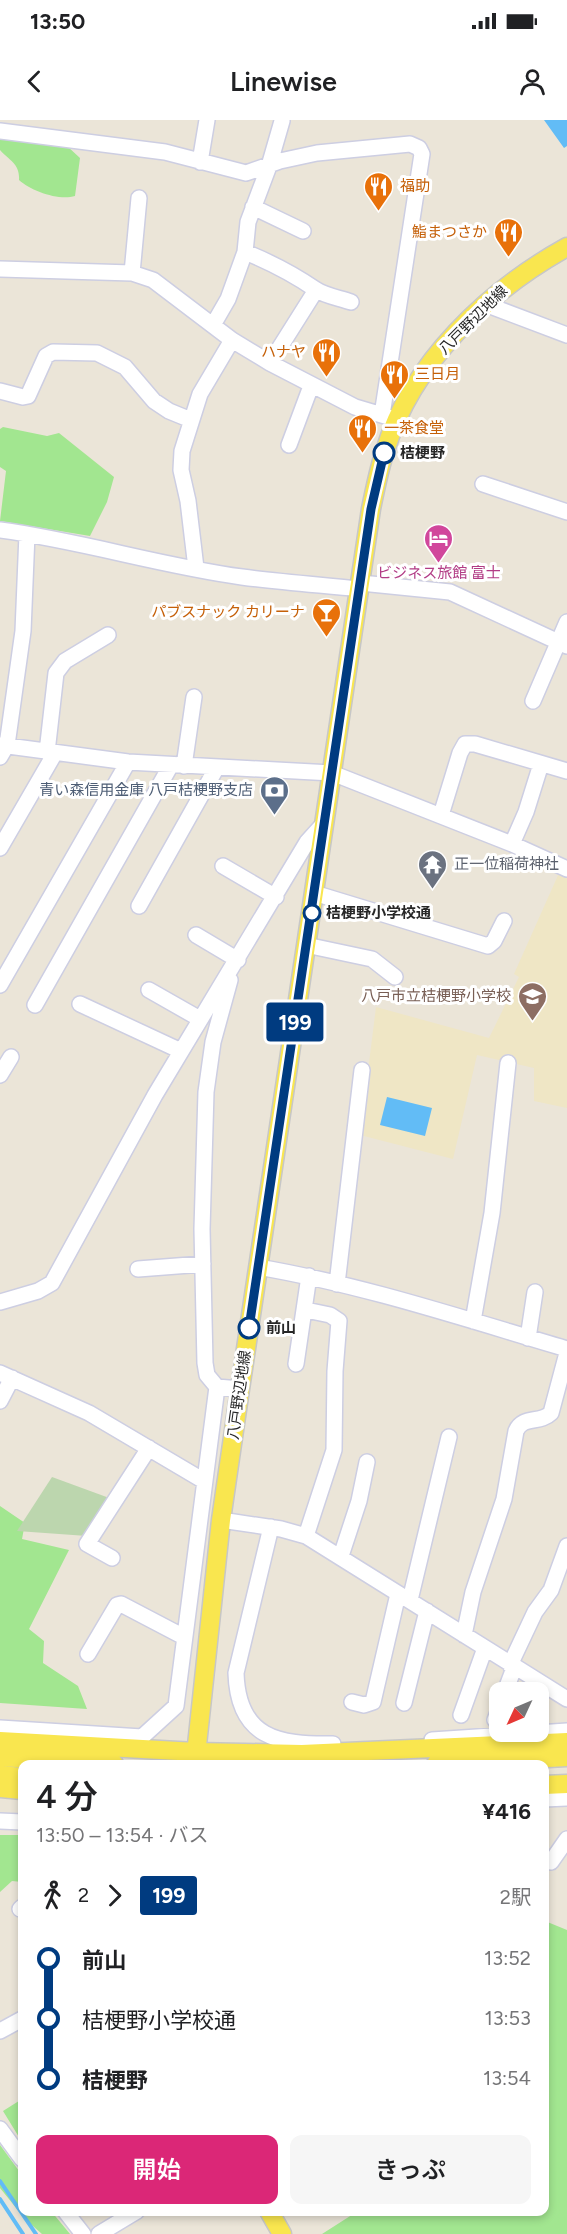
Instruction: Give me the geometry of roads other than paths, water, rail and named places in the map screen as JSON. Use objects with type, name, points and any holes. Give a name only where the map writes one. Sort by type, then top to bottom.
[{"type":"main road","name":"八戸野辺地線","points":[[196,1758],[221,1520],[371,509],[390,417],[444,347],[485,304],[514,280],[567,247]]},
{"type":"main road","points":[[0,1742],[196,1758],[567,1742]]},
{"type":"main road","points":[[502,1760],[567,1756]]},
{"type":"main road","points":[[0,1757],[49,1760]]},
{"type":"main road","points":[[549,1775],[567,1774]]},
{"type":"main road","points":[[0,1775],[18,1777]]},
{"type":"main road","points":[[549,1785],[567,1784]]},
{"type":"main road","points":[[0,1788],[18,1790]]},
{"type":"main road","points":[[272,2216],[282,2234]]},
{"type":"street","points":[[200,162],[207,120]]},
{"type":"street","points":[[213,326],[228,299],[245,252],[244,240],[253,207],[269,166],[282,121]]},
{"type":"street","points":[[0,131],[120,144],[165,152],[246,173],[317,153],[371,146],[410,144],[419,148],[422,154],[390,417],[355,407],[311,386],[232,340],[163,285],[132,273],[0,269]]},
{"type":"street","points":[[132,273],[139,198]]},
{"type":"street","points":[[253,207],[303,231]]},
{"type":"street","points":[[245,252],[283,268],[308,282],[316,290],[351,302]]},
{"type":"street","points":[[270,363],[316,290]]},
{"type":"street","points":[[485,304],[567,335]]},
{"type":"street","points":[[196,568],[188,501],[181,470],[182,451],[200,394],[232,340]]},
{"type":"street","points":[[0,391],[23,398],[28,396],[46,356],[53,352],[97,354],[111,358],[124,367],[154,401],[169,411],[190,420]]},
{"type":"street","points":[[289,446],[311,386]]},
{"type":"street","points":[[483,484],[567,512]]},
{"type":"street","points":[[0,530],[241,577],[450,592],[562,644]]},
{"type":"street","points":[[27,534],[23,631],[2,749],[51,752],[128,762],[332,773],[441,815],[567,868]]},
{"type":"street","points":[[533,701],[562,644],[567,622]]},
{"type":"street","points":[[0,848],[51,752],[56,674],[65,661],[108,635]]},
{"type":"street","points":[[35,1005],[178,765],[194,697]]},
{"type":"street","points":[[441,815],[460,753],[465,744],[475,744],[567,771]]},
{"type":"street","points":[[0,985],[128,762]]},
{"type":"street","points":[[512,844],[526,812],[541,764]]},
{"type":"street","points":[[139,906],[217,768]]},
{"type":"street","points":[[0,1302],[38,1291],[52,1283],[181,1051],[236,964],[307,842],[325,822]]},
{"type":"street","points":[[223,866],[276,897]]},
{"type":"street","points":[[314,893],[488,946],[494,941],[504,921]]},
{"type":"street","points":[[196,935],[236,964]]},
{"type":"street","points":[[306,945],[372,959],[395,977]]},
{"type":"street","points":[[236,964],[213,1042],[206,1092],[203,1264],[207,1375],[217,1387],[240,1389]]},
{"type":"street","points":[[149,990],[200,1019]]},
{"type":"street","points":[[80,1004],[181,1051]]},
{"type":"street","points":[[0,1075],[11,1057]]},
{"type":"street","points":[[473,1321],[492,1213],[508,1064]]},
{"type":"street","points":[[337,1284],[362,1070]]},
{"type":"street","points":[[138,1269],[203,1264]]},
{"type":"street","points":[[258,1267],[309,1276],[473,1321],[567,1351],[551,1413],[547,1418],[519,1424],[516,1431],[504,1499],[473,1592],[464,1635]]},
{"type":"street","points":[[296,1364],[306,1310],[309,1276]]},
{"type":"street","points":[[528,1338],[535,1292]]},
{"type":"street","points":[[306,1310],[330,1315],[339,1320],[340,1333],[335,1371],[334,1450],[306,1536]]},
{"type":"street","points":[[0,1401],[6,1376],[89,1413],[204,1481]]},
{"type":"street","points":[[0,1728],[142,1737],[176,1706],[217,1387]]},
{"type":"street","points":[[352,1702],[364,1705],[373,1702],[449,1437]]},
{"type":"street","points":[[112,1558],[87,1544],[149,1448]]},
{"type":"street","points":[[341,1556],[359,1501],[367,1462]]},
{"type":"street","points":[[221,1520],[271,1527],[306,1536],[567,1699]]},
{"type":"street","points":[[271,1527],[236,1673],[236,1691],[241,1707],[263,1732],[279,1741],[297,1745],[400,1742],[567,1731]]},
{"type":"street","points":[[508,1682],[512,1666],[535,1612],[551,1590],[567,1546]]},
{"type":"street","points":[[88,1654],[117,1605],[121,1604],[184,1637]]},
{"type":"street","points":[[404,1703],[427,1611]]},
{"type":"street","points":[[461,1715],[485,1648]]},
{"type":"street","points":[[549,1799],[567,1798]]},
{"type":"street","points":[[0,1821],[18,1822]]},
{"type":"street","points":[[551,1862],[567,1839]]},
{"type":"street","points":[[0,2031],[18,2021]]},
{"type":"street","points":[[0,2129],[18,2154]]},
{"type":"street","points":[[69,2216],[83,2234]]},
{"type":"street","points":[[99,2234],[130,2216]]},
{"type":"water","points":[[544,120],[567,120],[567,146],[564,148]]},
{"type":"water","points":[[387,1097],[432,1108],[425,1136],[380,1125]]},
{"type":"waterway","points":[[0,2181],[18,2208]]},
{"type":"waterway","points":[[0,2199],[23,2234]]},
{"type":"waterway","points":[[24,2216],[36,2234]]},
{"type":"place","name":"福助","points":[[379,212]]},
{"type":"place","name":"鮨まつさか","points":[[508,258]]},
{"type":"place","name":"ハナヤ","points":[[327,378]]},
{"type":"place","name":"三日月","points":[[394,400]]},
{"type":"place","name":"桔梗野","points":[[384,453]]},
{"type":"place","name":"一茶食堂","points":[[363,454]]},
{"type":"place","name":"ビジネス旅館 富士","points":[[439,564]]},
{"type":"place","name":"パブスナック カリーナ","points":[[326,638]]},
{"type":"place","name":"青い森信用金庫 八戸桔梗野支店","points":[[274,816]]},
{"type":"place","name":"正一位稲荷神社","points":[[433,890]]},
{"type":"place","name":"桔梗野小学校通","points":[[312,913]]},
{"type":"place","name":"八戸市立桔梗野小学校","points":[[532,1022]]},
{"type":"place","name":"前山","points":[[249,1328]]}]
